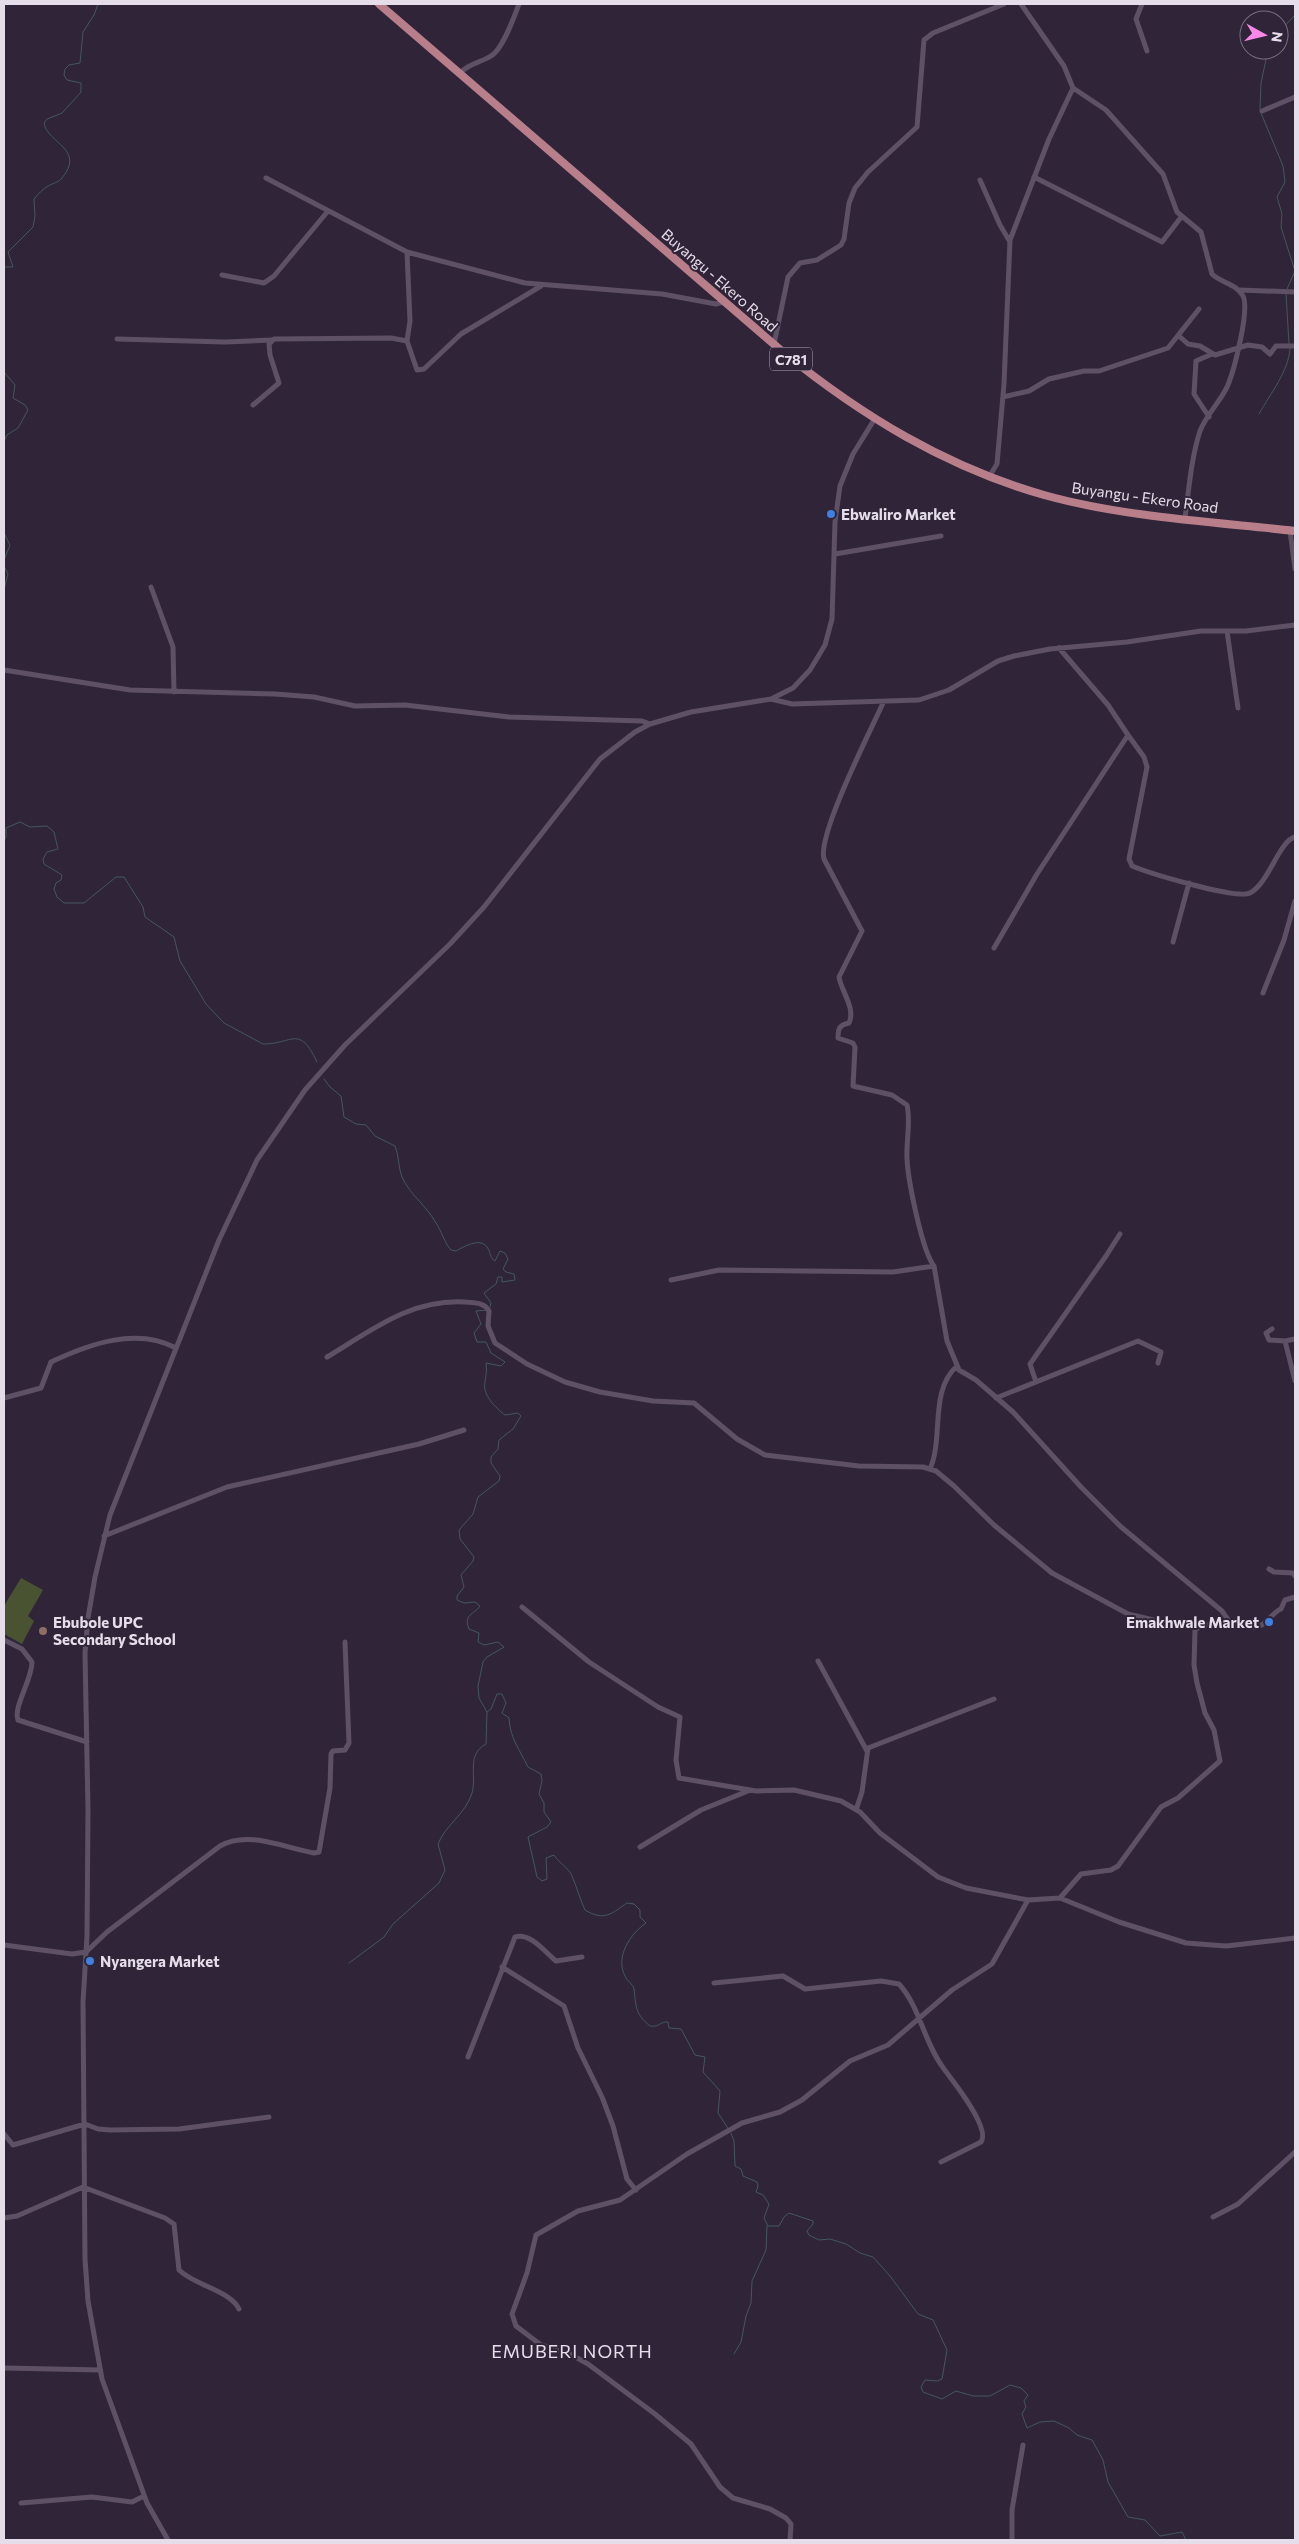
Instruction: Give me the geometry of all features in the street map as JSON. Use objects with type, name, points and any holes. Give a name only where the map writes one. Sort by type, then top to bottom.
[{"type":"main road","name":"Buyangu - Ekero Road","points":[[380,4],[724,302],[839,397],[874,420],[927,449],[989,477],[1069,501],[1120,510],[1292,531]]},
{"type":"street","points":[[460,73],[472,64],[492,56],[498,50],[518,4]]},
{"type":"street","points":[[774,344],[788,277],[800,263],[817,260],[840,244],[844,239],[849,203],[855,188],[868,172],[914,132],[917,127],[924,40],[933,33],[1004,4]]},
{"type":"street","points":[[1022,4],[1057,54],[1073,88],[1106,110],[1159,169],[1166,179],[1174,207],[1201,232],[1212,274],[1238,290],[1244,300],[1245,317],[1228,384],[1202,428],[1192,464],[1185,518]]},
{"type":"street","points":[[1142,4],[1136,19],[1147,51]]},
{"type":"street","points":[[989,477],[997,464],[1003,397],[1010,242],[1034,177],[1073,88]]},
{"type":"street","points":[[1262,111],[1275,103],[1295,97]]},
{"type":"street","points":[[1034,177],[1162,242],[1182,216]]},
{"type":"street","points":[[266,178],[407,252],[489,275],[542,286],[662,294],[716,304],[724,302]]},
{"type":"street","points":[[980,180],[1000,225],[1010,242]]},
{"type":"street","points":[[222,275],[264,283],[274,276],[328,211]]},
{"type":"street","points":[[407,252],[410,321],[407,341],[415,367],[422,370],[461,334],[542,286]]},
{"type":"street","points":[[1238,290],[1295,292]]},
{"type":"street","points":[[1003,397],[1030,391],[1049,380],[1127,363],[1168,348],[1199,309]]},
{"type":"street","points":[[1179,336],[1188,344],[1200,346],[1212,354]]},
{"type":"street","points":[[117,339],[225,342],[317,337],[391,338],[407,341]]},
{"type":"street","points":[[253,405],[279,382],[268,350],[272,340]]},
{"type":"street","points":[[1209,416],[1194,394],[1197,378],[1196,361],[1238,346],[1258,346],[1270,354],[1276,346],[1295,346]]},
{"type":"street","points":[[168,2540],[144,2496],[114,2416],[100,2370],[88,2301],[83,2187],[85,2124],[83,2002],[86,1952],[88,1742],[85,1653],[92,1598],[104,1536],[121,1484],[219,1240],[246,1182],[268,1141],[294,1104],[345,1045],[450,944],[484,907],[600,759],[628,736],[650,724],[691,712],[771,699],[787,692],[810,670],[822,650],[832,619],[837,504],[842,480],[854,454],[874,420]]},
{"type":"street","points":[[1292,531],[1295,569]]},
{"type":"street","points":[[835,554],[941,536]]},
{"type":"street","points":[[152,587],[173,647],[174,692]]},
{"type":"street","points":[[771,699],[792,704],[884,703],[926,699],[963,683],[1006,658],[1059,648],[1127,642],[1201,631],[1246,631],[1295,625]]},
{"type":"street","points":[[1227,631],[1238,708]]},
{"type":"street","points":[[1059,648],[1108,705],[1144,757],[1147,767],[1129,863],[1137,868],[1230,894],[1248,894],[1265,878],[1287,842],[1295,838]]},
{"type":"street","points":[[4,670],[130,690],[293,695],[355,706],[405,705],[509,717],[642,721],[650,724]]},
{"type":"street","points":[[884,703],[830,824],[822,847],[824,859],[862,931],[839,977],[840,983],[845,989],[851,1017],[849,1023],[842,1024],[838,1029],[838,1038],[853,1043],[855,1047],[854,1086],[892,1095],[907,1105],[909,1116],[908,1172],[923,1241],[934,1266],[947,1341],[957,1366],[1013,1412],[1080,1487],[1120,1526],[1202,1593],[1222,1611],[1231,1624]]},
{"type":"street","points":[[994,948],[1037,874],[1128,735]]},
{"type":"street","points":[[1174,942],[1189,883]]},
{"type":"street","points":[[1263,993],[1284,940],[1295,901]]},
{"type":"street","points":[[1036,1382],[1030,1364],[1120,1234]]},
{"type":"street","points":[[671,1280],[719,1270],[893,1272],[934,1266]]},
{"type":"street","points":[[327,1357],[410,1308],[430,1303],[476,1303],[488,1309],[488,1326],[495,1343],[527,1364],[565,1382],[590,1390],[653,1401],[694,1403],[737,1439],[765,1455],[859,1466],[930,1469],[954,1486],[994,1525],[1039,1564],[1073,1586],[1128,1614],[1179,1626],[1231,1624],[1244,1627],[1264,1624],[1276,1611],[1281,1609],[1284,1600],[1295,1597]]},
{"type":"street","points":[[1272,1329],[1266,1333],[1269,1340],[1285,1341],[1295,1339]]},
{"type":"street","points":[[4,1398],[41,1388],[51,1362],[114,1340],[129,1337],[151,1339],[176,1348]]},
{"type":"street","points":[[996,1398],[1138,1341],[1161,1352],[1158,1364]]},
{"type":"street","points":[[1285,1341],[1295,1381]]},
{"type":"street","points":[[930,1469],[935,1454],[943,1388],[947,1377],[957,1366]]},
{"type":"street","points":[[104,1536],[227,1487],[419,1444],[464,1430]]},
{"type":"street","points":[[1270,1569],[1274,1572],[1293,1573],[1295,1576]]},
{"type":"street","points":[[522,1607],[589,1662],[658,1707],[680,1717],[676,1760],[679,1778],[723,1784],[748,1790],[766,1792],[794,1790],[829,1797],[856,1810],[880,1833],[938,1878],[966,1888],[1028,1900],[1060,1898],[1118,1922],[1186,1943],[1226,1946],[1295,1938]]},
{"type":"street","points":[[1060,1898],[1081,1874],[1112,1870],[1118,1866],[1161,1808],[1178,1798],[1220,1761],[1214,1730],[1205,1713],[1194,1665],[1193,1635],[1194,1630],[1200,1626]]},
{"type":"street","points":[[4,1640],[22,1650],[32,1662],[29,1680],[18,1709],[18,1720],[88,1742]]},
{"type":"street","points":[[4,1945],[72,1954],[86,1952],[107,1932],[208,1855],[232,1840],[250,1840],[314,1853],[319,1852],[330,1788],[331,1754],[333,1751],[345,1750],[349,1743],[346,1642]]},
{"type":"street","points":[[818,1662],[866,1751],[862,1792],[856,1810]]},
{"type":"street","points":[[866,1751],[869,1747],[885,1740],[957,1715],[994,1699]]},
{"type":"street","points":[[640,1847],[701,1810],[748,1790]]},
{"type":"street","points":[[790,2540],[791,2524],[786,2518],[770,2510],[733,2498],[720,2487],[691,2444],[655,2414],[588,2364],[570,2354],[541,2345],[514,2323],[512,2314],[528,2273],[536,2235],[578,2211],[620,2200],[670,2165],[722,2133],[733,2127],[780,2112],[802,2100],[843,2066],[884,2048],[952,1990],[992,1964],[1028,1900]]},
{"type":"street","points":[[468,2057],[512,1939],[521,1935],[535,1943],[556,1961],[582,1958]]},
{"type":"street","points":[[502,1967],[564,2006],[578,2048],[602,2097],[613,2126],[627,2178],[636,2190]]},
{"type":"street","points":[[714,1983],[784,1976],[806,1989],[881,1981],[899,1984],[907,1995],[936,2058],[970,2105],[983,2138],[981,2142],[941,2162]]},
{"type":"street","points":[[4,2134],[10,2144],[17,2144],[85,2124],[98,2129],[110,2130],[179,2129],[268,2117]]},
{"type":"street","points":[[1213,2217],[1238,2204],[1295,2152]]},
{"type":"street","points":[[4,2218],[17,2216],[83,2187],[173,2222],[179,2270],[193,2281],[230,2299],[239,2309]]},
{"type":"street","points":[[4,2368],[100,2370]]},
{"type":"street","points":[[1012,2540],[1012,2510],[1024,2445]]},
{"type":"street","points":[[21,2503],[92,2496],[132,2502],[144,2496]]},
{"type":"green space","points":[[21,1578],[43,1590],[28,1616],[34,1621],[22,1644],[4,1634],[4,1606]]},
{"type":"waterway","points":[[4,267],[13,267],[8,252],[33,227],[35,216],[34,199],[46,187],[60,180],[68,168],[70,160],[68,153],[51,136],[44,123],[47,119],[62,113],[81,92],[81,83],[67,80],[64,75],[65,69],[69,65],[80,63],[83,32],[94,15],[98,4]]},
{"type":"waterway","points":[[1289,21],[1295,15]]},
{"type":"waterway","points":[[1260,109],[1261,83],[1266,60]]},
{"type":"waterway","points":[[1261,113],[1283,166],[1285,182],[1277,197],[1282,214],[1281,227],[1295,271],[1287,289]]},
{"type":"waterway","points":[[1286,293],[1289,344]]},
{"type":"waterway","points":[[1259,414],[1283,374],[1290,348]]},
{"type":"waterway","points":[[4,372],[15,385],[13,398],[25,405],[28,410],[18,428],[7,435],[4,441]]},
{"type":"waterway","points":[[4,533],[10,545],[4,560]]},
{"type":"waterway","points":[[4,566],[8,574],[4,589]]},
{"type":"waterway","points":[[4,622],[4,630]]},
{"type":"waterway","points":[[4,841],[6,828],[20,822],[30,827],[47,826],[54,832],[58,849],[47,852],[43,859],[44,864],[62,875],[61,880],[56,883],[54,889],[57,897],[64,903],[84,903],[116,877],[124,877],[143,907],[145,917],[174,937],[180,961],[206,1004],[224,1023],[263,1044],[294,1039],[300,1040],[311,1050],[317,1062]]},
{"type":"waterway","points":[[324,1079],[341,1096],[344,1117],[356,1124],[366,1125],[375,1136],[395,1146],[405,1183],[428,1211],[451,1250],[456,1251],[463,1247],[480,1243],[487,1247],[495,1261],[500,1251],[505,1253],[508,1259],[503,1269],[514,1274],[515,1280],[502,1282],[502,1277],[498,1277],[496,1284],[484,1293],[491,1303],[490,1307]]},
{"type":"waterway","points":[[349,1963],[384,1937],[393,1924],[439,1883],[445,1870],[438,1844],[441,1837],[469,1801],[473,1786],[474,1760],[476,1754],[486,1744],[487,1712],[479,1698],[478,1686],[483,1662],[487,1657],[504,1647],[498,1642],[484,1645],[478,1642],[479,1633],[469,1629],[467,1620],[480,1606],[475,1602],[464,1603],[457,1600],[457,1596],[464,1587],[461,1575],[473,1561],[474,1557],[460,1539],[459,1530],[473,1514],[478,1497],[499,1481],[500,1476],[491,1463],[491,1457],[498,1449],[499,1440],[513,1429],[521,1416],[518,1413],[505,1415],[494,1405],[486,1392],[486,1363],[501,1366],[505,1362],[491,1353],[486,1342],[477,1342],[474,1333],[481,1324],[476,1311],[487,1310]]},
{"type":"waterway","points":[[487,1712],[491,1709],[497,1694],[502,1694],[506,1703],[502,1713],[509,1718],[511,1732],[516,1744],[528,1767],[541,1774],[542,1781],[539,1794],[544,1803],[544,1812],[551,1822],[547,1827],[528,1837],[537,1877],[542,1881],[547,1879],[546,1858],[554,1855],[571,1873],[585,1910],[592,1914],[603,1916],[612,1913],[627,1903],[634,1904],[640,1910],[640,1917],[646,1923],[635,1933],[626,1946],[622,1961],[622,1969],[634,1989],[639,2014],[650,2026],[668,2022],[669,2028],[681,2029],[695,2055],[705,2057],[703,2072],[720,2091],[718,2113],[729,2130]]},
{"type":"waterway","points":[[731,2133],[734,2141],[735,2166],[741,2169],[743,2176],[757,2182],[756,2192],[763,2195],[769,2204],[764,2218],[768,2226],[779,2226],[784,2217],[789,2213],[813,2221],[813,2224],[807,2231],[809,2235],[819,2240],[830,2239],[846,2244],[860,2253],[873,2257],[890,2276],[918,2314],[933,2320],[947,2350],[942,2379],[937,2381],[925,2380],[921,2387],[923,2392],[942,2399],[956,2391],[973,2396],[990,2396],[1010,2385],[1021,2388],[1028,2395],[1024,2401],[1026,2407],[1022,2414],[1027,2428],[1040,2422],[1054,2421],[1069,2428],[1077,2435],[1092,2440],[1103,2460],[1108,2482],[1128,2517],[1145,2520],[1160,2536],[1182,2532],[1186,2540]]},
{"type":"waterway","points":[[734,2354],[741,2342],[746,2316],[751,2303],[752,2281],[766,2250],[767,2226]]},
{"type":"place","name":"Ebwaliro Market","points":[[831,514]]},
{"type":"place","name":"Emakhwale Market","points":[[1269,1622]]},
{"type":"place","name":"Ebubole UPC Secondary School","points":[[43,1631]]},
{"type":"place","name":"Nyangera Market","points":[[90,1961]]},
{"type":"district","name":"EMUBERI NORTH","points":[[572,2351]]}]
